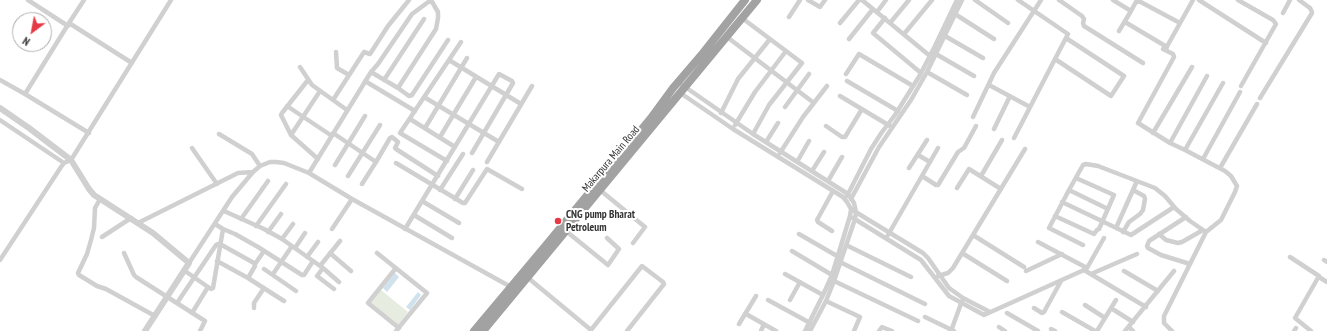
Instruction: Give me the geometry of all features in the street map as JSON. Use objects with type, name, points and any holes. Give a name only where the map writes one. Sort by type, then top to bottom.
[{"type":"highway","name":"Makarpura Main Road","points":[[474,331],[514,288],[528,277],[600,190],[679,88],[703,53],[745,0]]},
{"type":"highway","name":"Makarpura Main Road","points":[[483,331],[514,288],[606,172],[679,88],[727,37],[756,0]]},
{"type":"street","points":[[28,0],[132,63]]},
{"type":"street","points":[[25,94],[84,0]]},
{"type":"street","points":[[0,260],[64,163],[71,160],[171,0]]},
{"type":"street","points":[[333,100],[364,52],[370,54],[388,26],[409,0]]},
{"type":"street","points":[[309,174],[371,72],[412,14],[431,0],[438,12],[436,29],[398,88]]},
{"type":"street","points":[[789,17],[800,0]]},
{"type":"street","points":[[808,0],[820,7],[825,0]]},
{"type":"street","points":[[840,23],[859,0]]},
{"type":"street","points":[[862,0],[930,56]]},
{"type":"street","points":[[849,38],[886,0]]},
{"type":"street","points":[[890,23],[909,0]]},
{"type":"street","points":[[904,34],[932,0]]},
{"type":"street","points":[[846,201],[850,196],[871,149],[890,126],[927,72],[945,36],[954,13],[956,0]]},
{"type":"street","points":[[890,126],[898,111],[909,98],[913,86],[962,0]]},
{"type":"street","points":[[975,0],[1008,23]]},
{"type":"street","points":[[1014,138],[1068,34],[1018,0]]},
{"type":"street","points":[[973,117],[994,73],[1041,0]]},
{"type":"street","points":[[1059,0],[1082,16],[1084,19],[1084,26],[1143,63]]},
{"type":"street","points":[[1113,0],[1131,11]]},
{"type":"street","points":[[1119,31],[1137,0],[1180,23]]},
{"type":"street","points":[[1165,48],[1192,0]]},
{"type":"street","points":[[1199,0],[1266,43]]},
{"type":"street","points":[[1238,0],[1275,22],[1275,26],[1266,43],[1241,86]]},
{"type":"street","points":[[1283,13],[1290,0]]},
{"type":"street","points":[[1260,98],[1312,13],[1310,8],[1299,0]]},
{"type":"street","points":[[954,13],[994,39]]},
{"type":"street","points":[[742,18],[802,63],[769,105],[752,134]]},
{"type":"street","points":[[885,18],[873,33],[921,73]]},
{"type":"street","points":[[384,80],[424,19]]},
{"type":"street","points":[[1125,22],[1165,48],[1173,54],[1174,57],[1138,121],[1139,124],[1170,143],[1220,168],[1232,176],[1237,186],[1221,220],[1204,231],[1178,243],[1166,240],[1159,234]]},
{"type":"street","points":[[945,36],[983,58]]},
{"type":"street","points":[[727,37],[814,103]]},
{"type":"street","points":[[1055,59],[1111,96],[1124,76],[1066,38]]},
{"type":"street","points":[[721,113],[738,79],[770,39]]},
{"type":"street","points":[[371,72],[409,96],[412,95],[448,40]]},
{"type":"street","points":[[447,161],[400,133],[461,42]]},
{"type":"street","points":[[733,129],[755,92],[770,70],[786,51]]},
{"type":"street","points":[[336,52],[337,68],[349,75]]},
{"type":"street","points":[[846,74],[859,54],[913,86]]},
{"type":"street","points":[[936,54],[974,76]]},
{"type":"street","points":[[425,128],[461,67],[468,58]]},
{"type":"street","points":[[449,60],[521,104]]},
{"type":"street","points":[[1154,133],[1192,66]]},
{"type":"street","points":[[300,67],[308,80],[347,110]]},
{"type":"street","points":[[927,72],[967,95]]},
{"type":"street","points":[[405,229],[499,74],[513,83],[472,153]]},
{"type":"street","points":[[784,107],[809,74]]},
{"type":"street","points":[[1170,143],[1207,76]]},
{"type":"street","points":[[440,138],[476,77]]},
{"type":"street","points":[[0,80],[88,133]]},
{"type":"street","points":[[308,80],[281,115],[291,135],[318,159]]},
{"type":"street","points":[[365,81],[415,111]]},
{"type":"street","points":[[847,82],[898,111]]},
{"type":"street","points":[[1185,150],[1223,83]]},
{"type":"street","points":[[989,85],[1030,107]]},
{"type":"street","points":[[487,162],[532,86]]},
{"type":"street","points":[[778,157],[792,133],[827,86]]},
{"type":"street","points":[[679,88],[828,181],[850,196],[854,203],[856,212],[855,219],[834,281],[826,301],[805,331]]},
{"type":"street","points":[[679,88],[733,129],[833,191],[846,201],[851,209],[910,245],[928,258],[950,288],[963,298],[990,312]]},
{"type":"street","points":[[291,135],[320,90]]},
{"type":"street","points":[[1202,159],[1240,92]]},
{"type":"street","points":[[840,96],[890,126]]},
{"type":"street","points":[[994,129],[1010,96]]},
{"type":"street","points":[[424,97],[498,142]]},
{"type":"street","points":[[1220,168],[1256,104]]},
{"type":"street","points":[[287,106],[376,162]]},
{"type":"street","points":[[0,108],[71,160],[89,189],[100,199],[153,233],[189,263]]},
{"type":"street","points":[[826,126],[842,137],[845,137],[862,109]]},
{"type":"street","points":[[335,165],[365,116]]},
{"type":"street","points":[[410,119],[455,147]]},
{"type":"street","points":[[0,120],[64,163]]},
{"type":"street","points":[[766,142],[778,123]]},
{"type":"street","points":[[348,176],[380,125]]},
{"type":"street","points":[[922,176],[938,185],[958,152],[964,148],[976,126]]},
{"type":"street","points":[[219,134],[252,154],[260,166]]},
{"type":"street","points":[[362,184],[392,137],[398,142],[395,148],[396,149],[438,176]]},
{"type":"street","points":[[910,168],[927,140]]},
{"type":"street","points":[[981,176],[1002,140]]},
{"type":"street","points":[[797,162],[809,142]]},
{"type":"street","points":[[192,148],[217,184]]},
{"type":"street","points":[[886,238],[938,148]]},
{"type":"street","points":[[935,277],[941,276],[953,268],[1025,149]]},
{"type":"street","points":[[812,171],[824,152]]},
{"type":"street","points":[[440,190],[463,154]]},
{"type":"street","points":[[918,155],[930,162]]},
{"type":"street","points":[[828,181],[842,157]]},
{"type":"street","points":[[145,331],[232,197],[253,172],[260,166],[270,162],[284,163],[309,174],[405,229],[514,288]]},
{"type":"street","points":[[396,163],[463,204],[487,168],[522,189]]},
{"type":"street","points":[[1083,245],[1050,229],[1049,226],[1083,166],[1091,164],[1155,188],[1174,207],[1204,231]]},
{"type":"street","points":[[957,188],[968,169],[1001,189]]},
{"type":"street","points":[[455,199],[473,170]]},
{"type":"street","points":[[138,223],[238,173],[253,172]]},
{"type":"street","points":[[1055,216],[1094,234],[1099,229],[1114,196],[1076,178]]},
{"type":"street","points":[[241,219],[268,181]]},
{"type":"street","points":[[1116,228],[1137,181]]},
{"type":"street","points":[[256,226],[286,184]]},
{"type":"street","points":[[600,190],[645,227],[633,243]]},
{"type":"street","points":[[1069,190],[1108,208]]},
{"type":"street","points":[[1123,232],[1128,222],[1140,214],[1143,210],[1144,196],[1133,190]]},
{"type":"street","points":[[832,231],[817,220],[833,191]]},
{"type":"street","points":[[100,199],[95,208],[94,228],[87,254],[78,273],[97,286],[106,289],[155,316]]},
{"type":"street","points":[[332,229],[352,199]]},
{"type":"street","points":[[422,201],[459,223]]},
{"type":"street","points":[[1062,202],[1132,235],[1174,207]]},
{"type":"street","points":[[810,331],[811,324],[832,275],[851,209]]},
{"type":"street","points":[[224,211],[282,240],[308,257],[339,282]]},
{"type":"street","points":[[268,232],[281,214]]},
{"type":"street","points":[[414,215],[452,238]]},
{"type":"street","points":[[850,216],[921,260],[949,296],[984,315],[1086,269],[1104,238]]},
{"type":"street","points":[[1186,217],[1149,240],[1147,243],[1148,248],[1172,259],[1190,264]]},
{"type":"street","points":[[102,237],[131,218]]},
{"type":"street","points":[[215,224],[235,234],[303,275],[313,261]]},
{"type":"street","points":[[282,240],[294,224]]},
{"type":"street","points":[[185,271],[208,287],[213,288],[223,229]]},
{"type":"street","points":[[566,231],[608,266],[619,249],[607,238]]},
{"type":"street","points":[[1172,331],[1164,323],[1164,316],[1190,264],[1204,231]]},
{"type":"street","points":[[273,274],[293,247],[305,234]]},
{"type":"street","points":[[799,234],[837,256]]},
{"type":"street","points":[[973,235],[1025,269],[1062,254]]},
{"type":"street","points":[[334,289],[317,276],[330,253],[340,241]]},
{"type":"street","points":[[308,257],[318,242]]},
{"type":"street","points":[[1038,242],[1062,254],[1086,269],[1091,274],[1146,306]]},
{"type":"street","points":[[220,244],[255,264]]},
{"type":"street","points":[[177,303],[216,245],[220,244]]},
{"type":"street","points":[[846,245],[911,277]]},
{"type":"street","points":[[907,251],[910,245]]},
{"type":"street","points":[[248,278],[264,251]]},
{"type":"street","points":[[792,251],[832,275]]},
{"type":"street","points":[[124,253],[136,277],[205,322],[200,331]]},
{"type":"street","points":[[330,253],[352,271]]},
{"type":"street","points":[[377,253],[396,268],[427,293],[398,330],[368,303],[396,268]]},
{"type":"street","points":[[962,253],[1007,281]]},
{"type":"street","points":[[1091,274],[1137,254]]},
{"type":"street","points":[[1290,258],[1327,282]]},
{"type":"street","points":[[217,261],[248,278],[284,302]]},
{"type":"street","points":[[840,262],[925,304]]},
{"type":"street","points":[[528,277],[591,331],[641,266],[664,284],[627,331]]},
{"type":"street","points":[[264,269],[296,291]]},
{"type":"street","points":[[1124,271],[1158,291]]},
{"type":"street","points":[[1133,331],[1127,329],[1174,271]]},
{"type":"street","points":[[785,274],[824,295]]},
{"type":"street","points":[[1311,331],[1295,318],[1319,277]]},
{"type":"street","points":[[1034,308],[1042,313],[1044,312],[1061,280]]},
{"type":"street","points":[[834,281],[918,322]]},
{"type":"street","points":[[790,300],[800,282]]},
{"type":"street","points":[[192,313],[208,287]]},
{"type":"street","points":[[254,308],[254,303],[264,288]]},
{"type":"street","points":[[739,324],[756,296]]},
{"type":"street","points":[[924,317],[952,331],[963,298]]},
{"type":"street","points":[[768,300],[811,324]]},
{"type":"street","points":[[1062,312],[1096,331],[1116,300]]},
{"type":"street","points":[[826,301],[860,317],[854,331]]},
{"type":"street","points":[[1085,306],[1105,318]]},
{"type":"street","points":[[1114,310],[1133,322]]},
{"type":"street","points":[[1007,313],[1038,331]]},
{"type":"street","points":[[746,314],[776,331]]},
{"type":"street","points":[[761,331],[764,324]]},
{"type":"street","points":[[880,331],[882,326],[892,331]]},
{"type":"street","points":[[999,327],[1006,331]]},
{"type":"shaded area","points":[[381,290],[408,312],[398,325],[371,303]]},
{"type":"water","points":[[395,273],[399,277],[387,292],[383,288]]},
{"type":"water","points":[[418,292],[421,295],[410,310],[406,307]]},
{"type":"place","name":"CNG pump Bharat Petroleum","points":[[558,221]]}]
